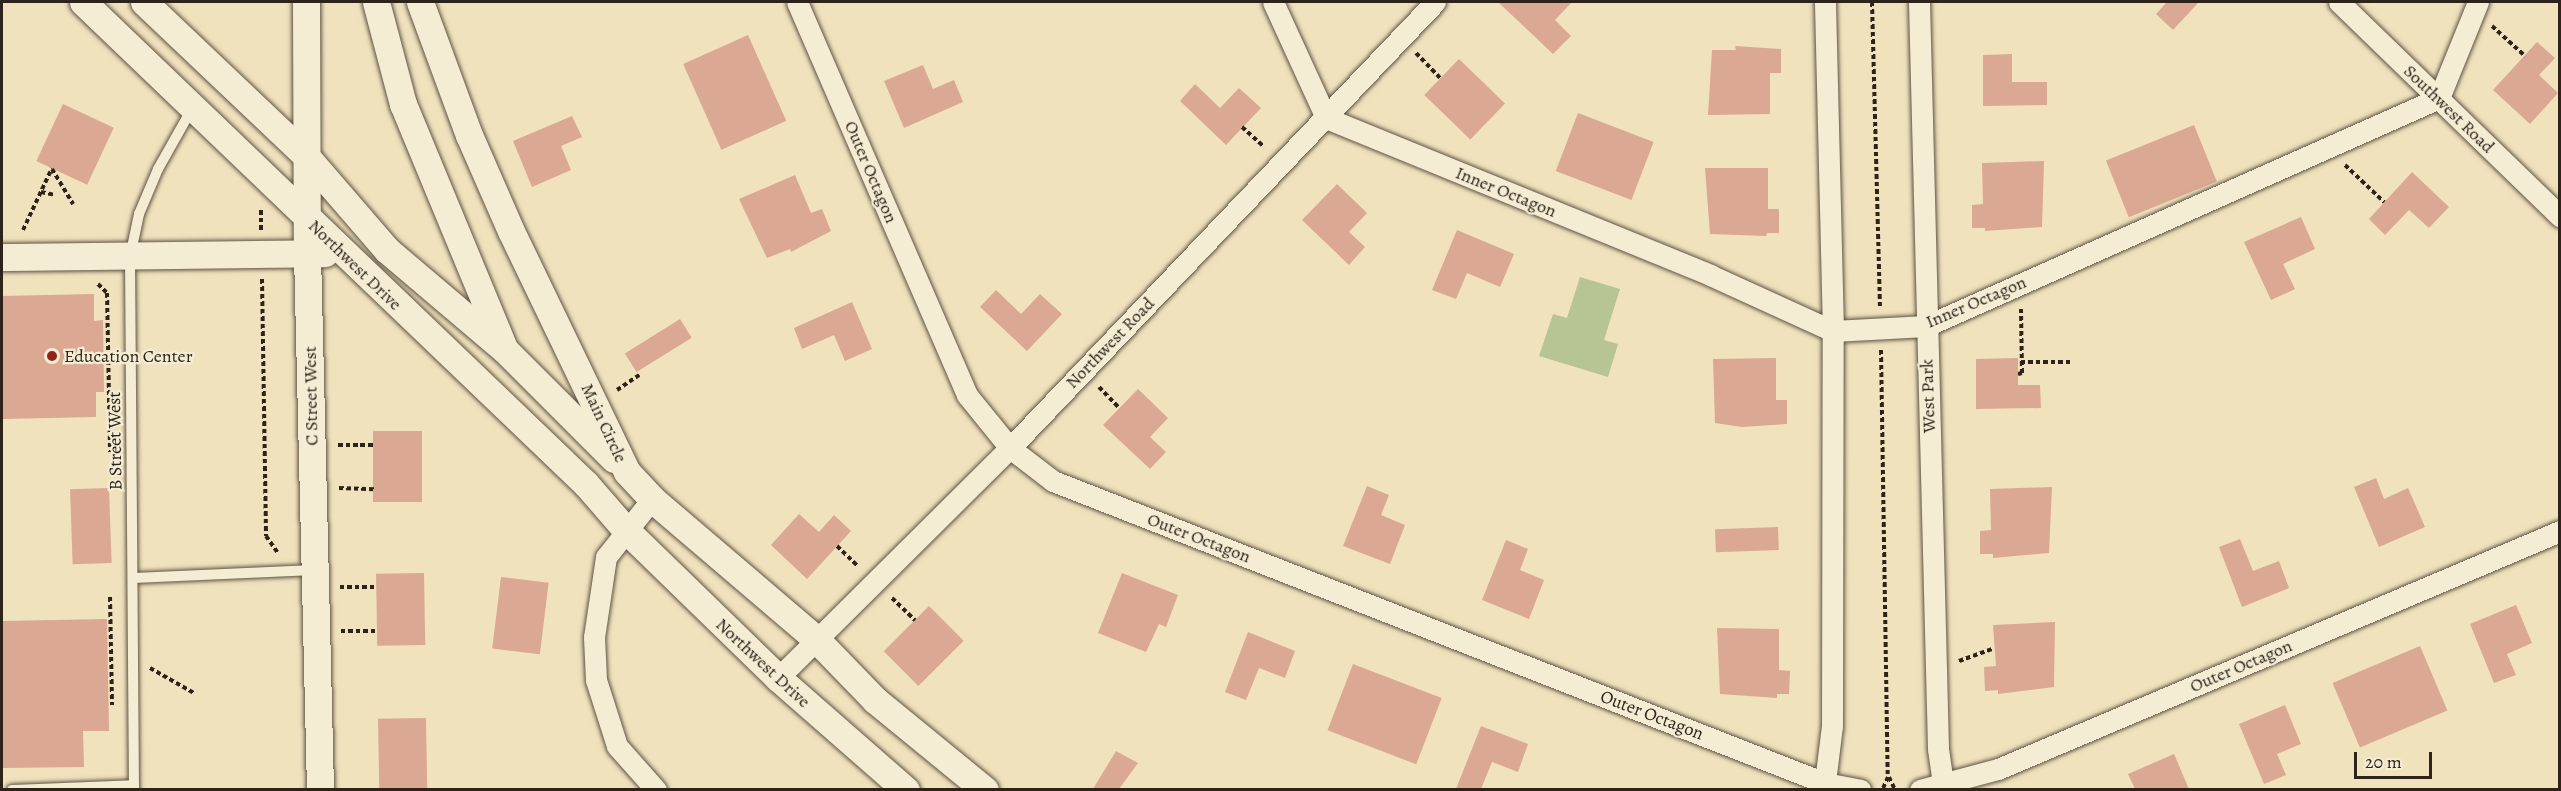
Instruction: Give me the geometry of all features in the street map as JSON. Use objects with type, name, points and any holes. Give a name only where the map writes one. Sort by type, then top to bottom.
[{"type":"street","name":"Northwest Drive","points":[[83,2],[193,106],[341,252],[586,484],[626,530],[778,678],[906,789]]},
{"type":"street","name":"Northwest Drive","points":[[144,2],[305,155],[387,250],[505,350],[627,472]]},
{"type":"street","name":"C Street West","points":[[306,2],[305,155],[313,487],[307,576],[316,632],[320,789]]},
{"type":"street","points":[[376,2],[403,104],[505,350],[586,484]]},
{"type":"street","name":"Main Circle","points":[[420,2],[469,135],[511,231],[627,472],[652,499],[818,641],[875,700],[952,766],[985,789]]},
{"type":"street","name":"Outer Octagon","points":[[797,2],[966,395],[1010,448],[1053,481],[1824,786],[1860,789]]},
{"type":"street","points":[[1273,2],[1326,118]]},
{"type":"street","name":"Northwest Road","points":[[778,678],[818,641],[1010,448],[1435,2]]},
{"type":"street","points":[[1824,786],[1832,726],[1833,331],[1825,2]]},
{"type":"street","name":"West Park","points":[[1919,2],[1938,749],[1944,787]]},
{"type":"street","name":"Southwest Road","points":[[2339,2],[2559,216]]},
{"type":"street","points":[[2439,98],[2476,5]]},
{"type":"street","name":"Inner Octagon","points":[[1326,118],[1710,275],[1833,331],[1926,326],[2439,98]]},
{"type":"street","points":[[2,257],[341,252]]},
{"type":"street","points":[[652,499],[606,556],[594,637],[596,680],[617,746],[657,789]]},
{"type":"street","name":"Outer Octagon","points":[[1920,789],[1944,787],[1998,769],[2559,531]]},
{"type":"street","points":[[952,766],[972,789]]},
{"type":"lane","name":"B Street West","points":[[134,787],[130,256],[147,196],[193,106]]},
{"type":"lane","points":[[132,578],[307,576]]},
{"type":"lane","points":[[12,789],[134,787]]},
{"type":"path","points":[[1872,2],[1881,328],[1888,777],[1882,789]]},
{"type":"path","points":[[2476,5],[2525,56]]},
{"type":"path","points":[[1401,38],[1440,78]]},
{"type":"path","points":[[2327,148],[2384,202]]},
{"type":"path","points":[[20,237],[52,168],[73,204]]},
{"type":"path","points":[[41,192],[55,195]]},
{"type":"path","points":[[261,198],[266,536],[307,576],[376,587]]},
{"type":"path","points":[[86,284],[103,286],[107,293],[110,452]]},
{"type":"path","points":[[2018,374],[2022,373],[2020,284]]},
{"type":"path","points":[[2021,362],[2073,362]]},
{"type":"path","points":[[312,445],[374,445]]},
{"type":"path","points":[[313,487],[374,489]]},
{"type":"path","points":[[876,583],[915,620]]},
{"type":"path","points":[[110,597],[113,715]]},
{"type":"path","points":[[316,632],[376,631]]},
{"type":"path","points":[[1936,667],[1994,648]]},
{"type":"path","points":[[1888,777],[1895,789]]},
{"type":"green space","points":[[1580,277],[1620,289],[1604,340],[1618,344],[1608,377],[1539,356],[1553,314],[1567,318]]},
{"type":"building","points":[[1498,2],[1572,2],[1555,20],[1571,36],[1553,54]]},
{"type":"building","points":[[2167,2],[2199,2],[2173,30],[2156,14]]},
{"type":"building","points":[[748,35],[786,121],[721,150],[683,64]]},
{"type":"building","points":[[2537,42],[2555,58],[2539,75],[2558,93],[2530,124],[2493,90]]},
{"type":"building","points":[[1735,46],[1781,49],[1781,73],[1770,73],[1770,114],[1708,115],[1712,50],[1736,50]]},
{"type":"building","points":[[2012,54],[2012,82],[2047,82],[2047,105],[1983,106],[1983,55]]},
{"type":"building","points":[[1459,59],[1505,103],[1470,139],[1424,95]]},
{"type":"building","points":[[923,65],[933,89],[954,80],[963,102],[904,128],[884,81]]},
{"type":"building","points":[[1195,84],[1220,108],[1239,88],[1261,108],[1226,145],[1180,101]]},
{"type":"building","points":[[63,104],[114,128],[87,185],[36,161]]},
{"type":"building","points":[[1578,113],[1654,142],[1631,200],[1556,171]]},
{"type":"building","points":[[572,116],[582,137],[561,146],[571,170],[532,187],[513,141]]},
{"type":"building","points":[[2194,125],[2217,182],[2129,217],[2106,161]]},
{"type":"building","points":[[2044,161],[2042,227],[1985,231],[1985,228],[1972,228],[1972,205],[1983,204],[1982,163]]},
{"type":"building","points":[[1705,168],[1768,168],[1768,209],[1779,209],[1779,233],[1767,233],[1766,236],[1710,234]]},
{"type":"building","points":[[2412,172],[2449,207],[2429,228],[2409,210],[2385,235],[2369,219]]},
{"type":"building","points":[[795,175],[811,213],[822,209],[831,231],[791,252],[790,249],[767,258],[739,199]]},
{"type":"building","points":[[1337,184],[1367,213],[1349,232],[1365,247],[1349,265],[1302,220]]},
{"type":"building","points":[[2301,217],[2315,249],[2283,264],[2295,289],[2271,300],[2244,242]]},
{"type":"building","points":[[1457,230],[1514,254],[1500,287],[1467,273],[1456,299],[1432,290]]},
{"type":"building","points":[[996,290],[1021,314],[1040,294],[1062,314],[1027,351],[980,307]]},
{"type":"building","name":"Education Center","points":[[94,294],[94,321],[103,320],[104,392],[96,392],[96,417],[2,419],[2,296]]},
{"type":"building","points":[[852,302],[872,349],[845,361],[834,335],[802,349],[794,328]]},
{"type":"building","points":[[680,319],[692,338],[637,372],[625,353]]},
{"type":"building","points":[[1776,358],[1776,400],[1787,400],[1787,424],[1742,427],[1715,423],[1713,359]]},
{"type":"building","points":[[2018,358],[2018,385],[2040,385],[2041,408],[1976,409],[1976,359]]},
{"type":"building","points":[[1138,389],[1168,418],[1150,437],[1166,452],[1150,469],[1103,425]]},
{"type":"building","points":[[373,431],[422,431],[422,502],[373,502]]},
{"type":"building","points":[[2376,478],[2384,499],[2408,488],[2425,527],[2379,547],[2354,487]]},
{"type":"building","points":[[1367,486],[1389,495],[1381,515],[1405,525],[1390,564],[1343,546]]},
{"type":"building","points":[[2052,487],[2049,553],[1993,558],[1993,554],[1980,554],[1980,531],[1991,530],[1990,489]]},
{"type":"building","points":[[109,488],[112,563],[73,564],[70,489]]},
{"type":"building","points":[[799,514],[819,532],[834,515],[851,531],[807,579],[771,545]]},
{"type":"building","points":[[1778,527],[1779,550],[1716,552],[1715,529]]},
{"type":"building","points":[[2240,539],[2253,571],[2279,561],[2289,588],[2242,607],[2219,547]]},
{"type":"building","points":[[1506,540],[1528,549],[1520,570],[1544,580],[1529,619],[1482,600]]},
{"type":"building","points":[[424,573],[425,645],[377,646],[376,574]]},
{"type":"building","points":[[1122,573],[1178,595],[1166,627],[1159,624],[1146,652],[1098,633]]},
{"type":"building","points":[[501,577],[549,583],[540,654],[492,648]]},
{"type":"building","points":[[2516,605],[2532,643],[2507,654],[2516,675],[2494,683],[2470,624]]},
{"type":"building","points":[[929,606],[964,641],[918,686],[884,651]]},
{"type":"building","points":[[107,619],[109,731],[83,731],[84,767],[2,768],[2,621]]},
{"type":"building","points":[[2055,622],[2054,687],[1998,694],[1998,690],[1985,691],[1984,667],[1996,666],[1993,625]]},
{"type":"building","points":[[1717,628],[1779,629],[1779,670],[1790,671],[1789,694],[1777,694],[1777,698],[1720,694]]},
{"type":"building","points":[[1248,632],[1295,651],[1285,678],[1259,668],[1246,700],[1225,692]]},
{"type":"building","points":[[2420,646],[2447,710],[2360,748],[2333,683]]},
{"type":"building","points":[[1353,664],[1442,698],[1416,764],[1328,730]]},
{"type":"building","points":[[2285,705],[2301,744],[2277,754],[2286,775],[2264,784],[2239,724]]},
{"type":"building","points":[[426,718],[427,789],[379,790],[378,719]]},
{"type":"building","points":[[1481,726],[1528,744],[1518,772],[1492,762],[1481,789],[1456,789]]},
{"type":"building","points":[[1116,751],[1138,763],[1119,789],[1093,789]]},
{"type":"building","points":[[2174,754],[2189,789],[2135,789],[2128,774]]},
{"type":"place","name":"Education Center","points":[[52,356]]}]
